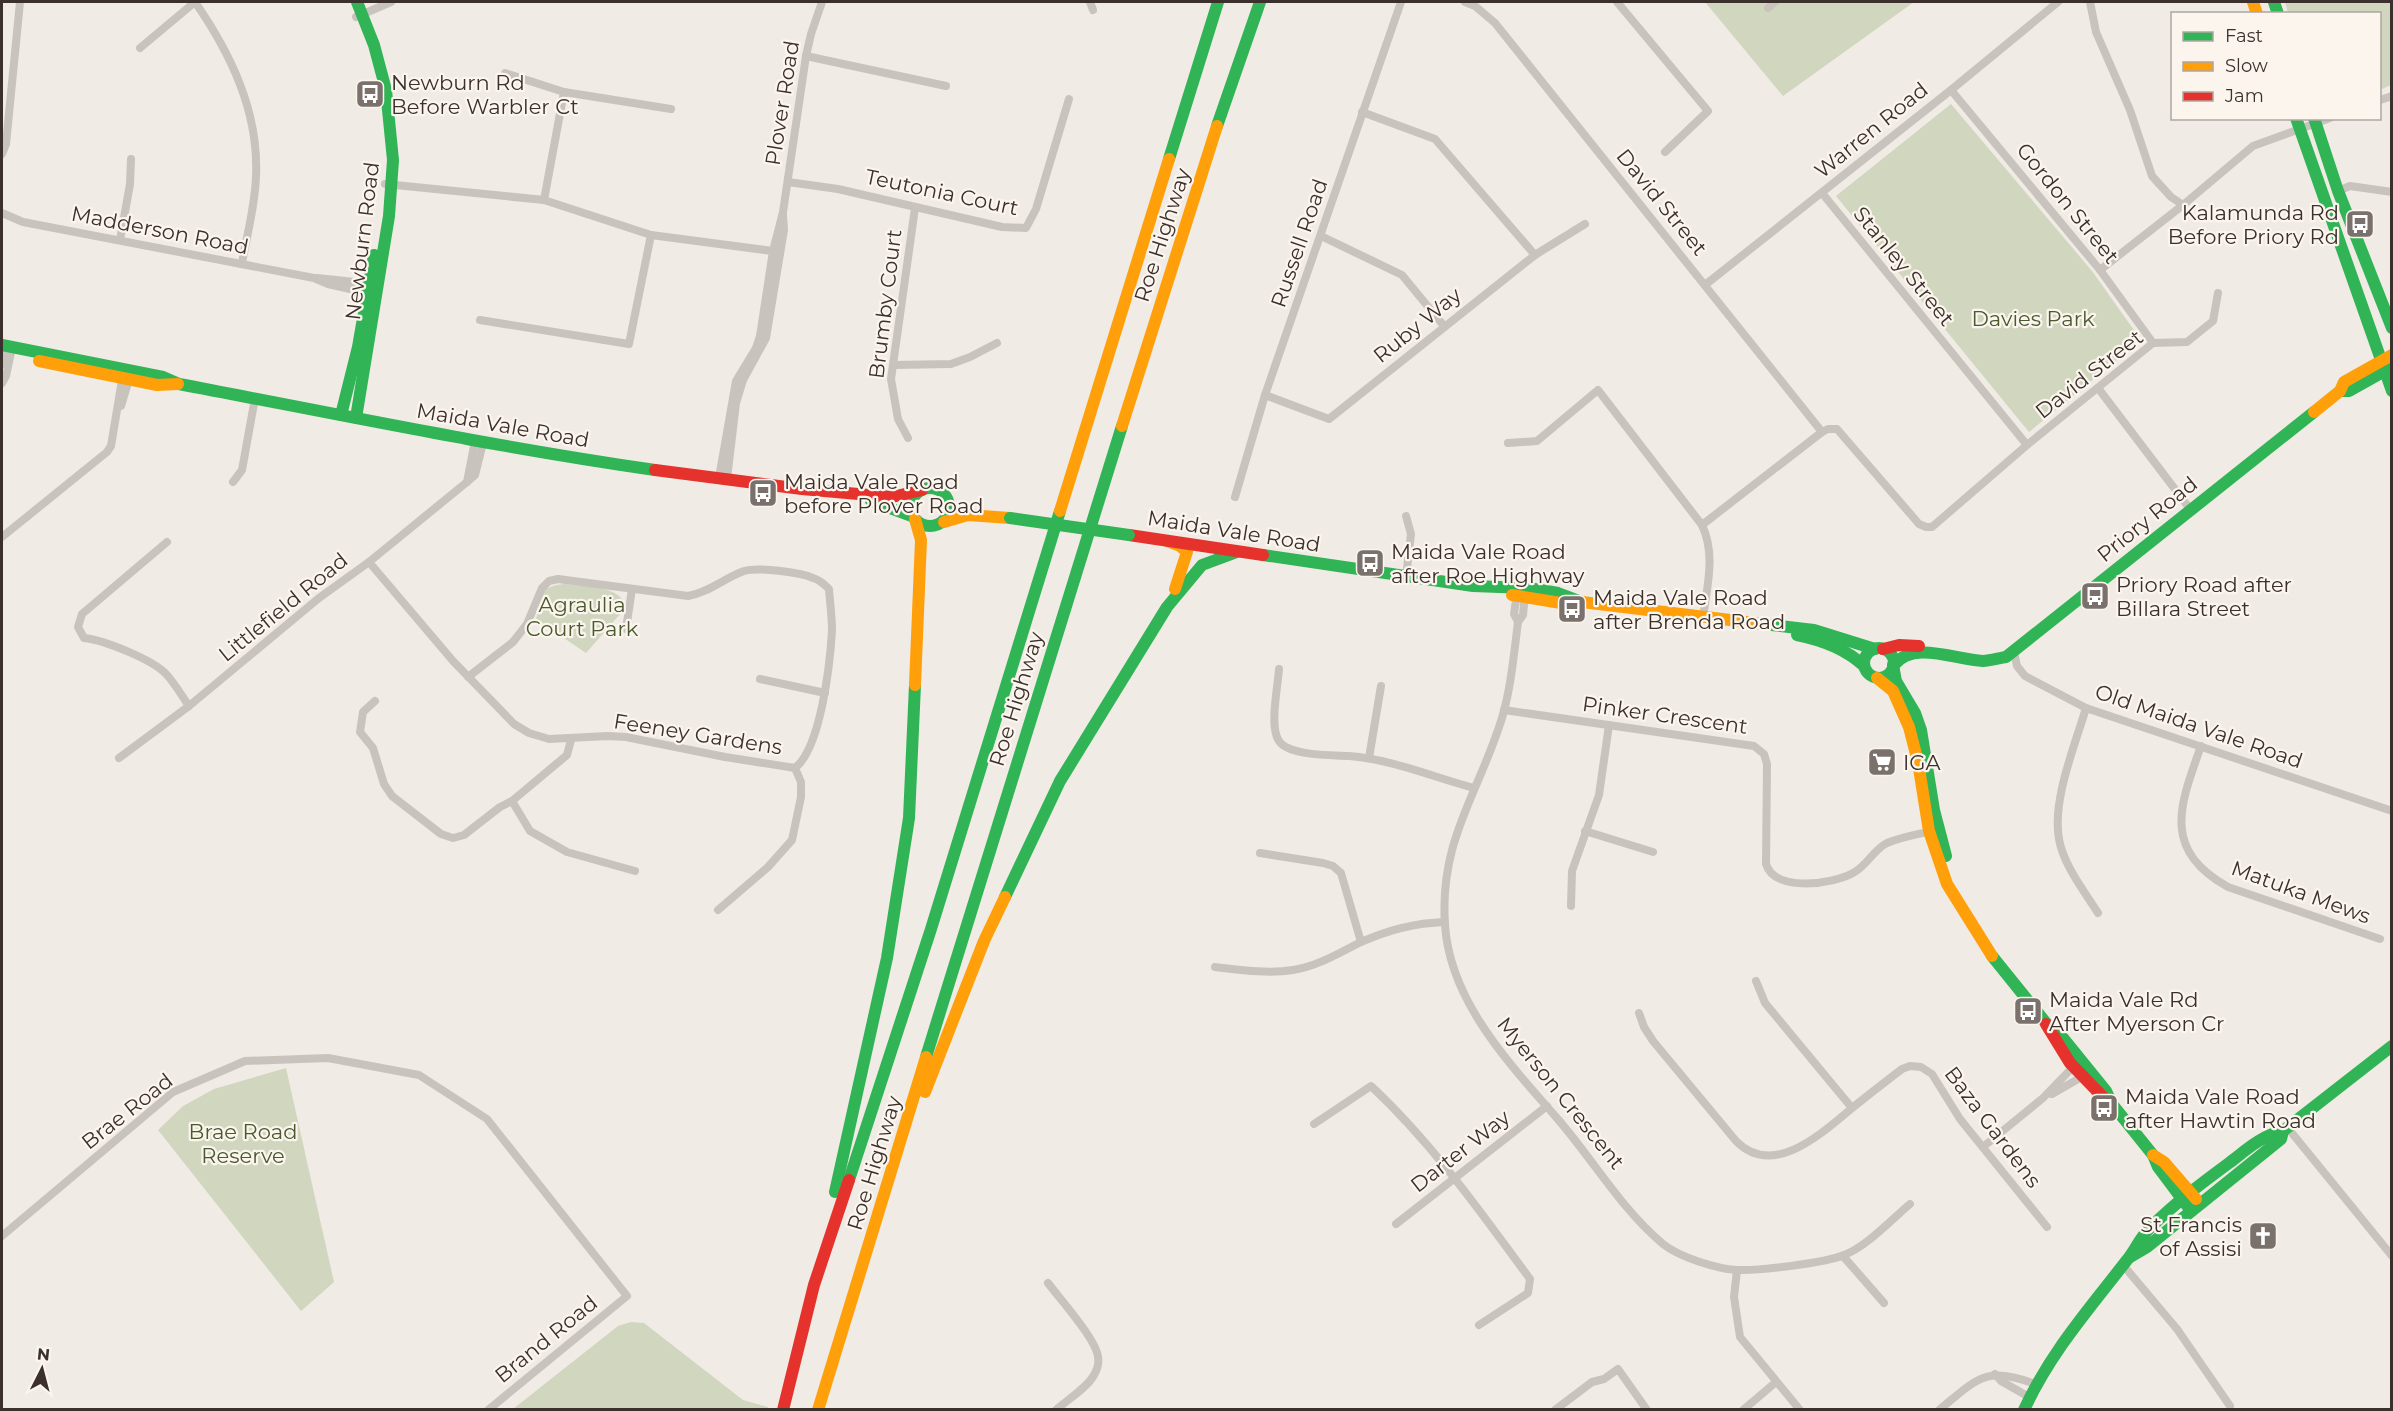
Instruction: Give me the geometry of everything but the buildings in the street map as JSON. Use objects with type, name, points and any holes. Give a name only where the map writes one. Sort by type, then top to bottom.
[{"type":"main road","name":"Newburn Road","points":[[348,2],[359,15]]},
{"type":"main road","name":"Newburn Road","points":[[356,418],[388,184],[380,102],[357,2]]},
{"type":"main road","name":"Roe Highway","points":[[783,1410],[814,1286],[931,929],[1218,2]]},
{"type":"main road","name":"Roe Highway","points":[[818,1410],[1071,585],[1228,92],[1260,2]]},
{"type":"main road","points":[[1228,92],[1264,2]]},
{"type":"main road","points":[[2315,121],[2338,191],[2391,328]]},
{"type":"main road","points":[[2298,124],[2387,363],[2391,391]]},
{"type":"main road","name":"Newburn Road","points":[[341,415],[373,289]]},
{"type":"main road","name":"Maida Vale Road","points":[[5,352],[127,375],[157,385],[179,384],[479,442],[576,458],[822,491],[892,497],[922,490]]},
{"type":"main road","name":"Priory Road","points":[[1893,665],[1901,656],[1915,652],[1995,661],[2014,652],[2340,391],[2344,382],[2387,363]]},
{"type":"main road","points":[[814,1286],[887,958],[909,818],[921,557],[921,540],[914,518],[911,505],[913,499],[922,490],[936,488],[942,491],[950,509],[945,520],[940,524],[929,526],[914,518]]},
{"type":"main road","name":"Maida Vale Road","points":[[822,491],[880,503],[914,518]]},
{"type":"main road","name":"Maida Vale Road","points":[[942,491],[964,506],[1010,518],[1473,586],[1487,585],[1521,592],[1568,595],[1582,602],[1814,630],[1879,649]]},
{"type":"main road","name":"Maida Vale Road","points":[[940,524],[962,515],[989,514]]},
{"type":"main road","points":[[1167,541],[1184,548],[1188,555],[1167,607]]},
{"type":"main road","points":[[896,1161],[943,1050],[984,941],[1059,781],[1167,607],[1202,565],[1236,552]]},
{"type":"main road","name":"Maida Vale Road","points":[[1743,623],[1824,642],[1851,654],[1864,666]]},
{"type":"main road","name":"Priory Road","points":[[1879,649],[1899,645],[1920,646],[1972,660]]},
{"type":"main road","points":[[1934,830],[1921,730],[1915,713],[1896,681],[1891,655],[1879,649],[1864,657],[1864,666],[1867,673],[1893,691],[1909,727],[1947,884],[1980,941],[2046,1023],[2059,1033],[2086,1074],[2153,1155],[2164,1162],[2195,1208]]},
{"type":"main road","points":[[1877,678],[1886,676],[1893,665]]},
{"type":"main road","points":[[2024,1410],[2035,1384],[2078,1318],[2126,1261],[2140,1238],[2186,1197],[2272,1132],[2285,1129],[2391,1046]]},
{"type":"main road","points":[[2126,1261],[2147,1247],[2281,1139],[2285,1129]]},
{"type":"street","points":[[2,154],[6,144],[20,2]]},
{"type":"street","points":[[140,48],[195,2],[229,56],[244,93],[251,124],[256,177],[242,263]]},
{"type":"street","points":[[359,15],[391,2]]},
{"type":"street","name":"Plover Road","points":[[723,478],[736,403],[743,380],[766,339],[806,56],[822,2]]},
{"type":"street","name":"Russell Road","points":[[1235,497],[1265,395],[1401,2]]},
{"type":"street","name":"David Street","points":[[1465,2],[1475,6],[1495,23],[1822,432],[1837,429],[1919,524],[1926,527],[1932,527],[2027,445],[2153,343],[2187,342],[2213,321],[2218,293]]},
{"type":"street","points":[[1617,2],[1708,111],[1665,152]]},
{"type":"street","name":"Warren Road","points":[[1705,285],[2058,2]]},
{"type":"street","points":[[2090,2],[2096,32],[2130,111],[2152,176],[2171,197],[2183,205]]},
{"type":"street","points":[[806,56],[946,86]]},
{"type":"street","points":[[506,73],[564,92],[671,109]]},
{"type":"street","name":"Gordon Street","points":[[1951,90],[2100,270],[2153,343]]},
{"type":"street","points":[[544,200],[564,92]]},
{"type":"street","name":"Teutonia Court","points":[[788,182],[896,201],[915,208],[1002,227],[1026,228],[1036,209],[1069,99]]},
{"type":"street","points":[[1362,112],[1435,139],[1535,255]]},
{"type":"street","points":[[2100,270],[2253,146],[2298,124],[2315,121]]},
{"type":"street","points":[[120,240],[130,184],[131,159]]},
{"type":"street","points":[[388,184],[544,200],[651,235],[777,251]]},
{"type":"street","points":[[2338,191],[2350,186],[2391,192]]},
{"type":"street","name":"Stanley Street","points":[[1822,193],[2027,445]]},
{"type":"street","name":"Brumby Court","points":[[908,438],[898,418],[891,379],[915,208]]},
{"type":"street","name":"Madderson Road","points":[[2,213],[23,222],[373,289]]},
{"type":"street","name":"Ruby Way","points":[[1265,395],[1329,419],[1535,255],[1585,224]]},
{"type":"street","points":[[480,320],[629,344],[651,235]]},
{"type":"street","points":[[1321,236],[1402,275],[1444,326]]},
{"type":"street","points":[[894,365],[951,364],[997,343]]},
{"type":"street","points":[[2,383],[6,376],[5,352]]},
{"type":"street","points":[[2,537],[111,446],[119,409],[123,401],[127,375]]},
{"type":"street","points":[[2098,387],[2190,509]]},
{"type":"street","points":[[1508,442],[1537,441],[1598,390],[1702,525],[1708,541],[1710,566],[1703,618]]},
{"type":"street","points":[[233,482],[242,471],[255,398]]},
{"type":"street","points":[[1702,525],[1822,432]]},
{"type":"street","name":"Littlefield Road","points":[[119,758],[189,706],[319,598],[369,562],[475,475],[479,442]]},
{"type":"street","points":[[1406,516],[1412,534],[1406,576]]},
{"type":"street","points":[[167,542],[82,614],[78,627],[84,638],[101,640],[166,673],[189,706]]},
{"type":"street","name":"Feeney Gardens","points":[[369,562],[468,677],[521,729],[539,737],[571,740],[608,736],[626,737],[725,757],[795,768],[808,753],[825,693],[832,629],[829,589],[823,583],[806,575],[753,569],[731,576],[700,594],[688,596],[632,589]]},
{"type":"street","points":[[468,677],[513,642],[527,624],[542,588],[549,581],[558,579],[632,589],[626,629]]},
{"type":"street","name":"Myerson Crescent","points":[[1521,592],[1523,615],[1518,622],[1504,710],[1458,827],[1446,879],[1447,945],[1467,999],[1503,1055],[1579,1142],[1639,1222],[1666,1246],[1695,1260],[1737,1270],[1797,1265],[1843,1256],[1858,1247],[1910,1204]]},
{"type":"street","name":"Old Maida Vale Road","points":[[2014,652],[2017,666],[2025,676],[2086,708],[2391,811]]},
{"type":"street","points":[[1280,669],[1274,728],[1280,743],[1286,748],[1294,751],[1369,758],[1474,788]]},
{"type":"street","points":[[760,679],[825,693]]},
{"type":"street","points":[[1369,758],[1381,686]]},
{"type":"street","points":[[375,701],[363,712],[361,733],[373,748],[387,791],[410,812],[441,834],[453,838],[464,835],[500,807],[512,801],[567,755],[571,740]]},
{"type":"street","points":[[2086,708],[2060,799],[2059,839],[2073,874],[2098,913]]},
{"type":"street","name":"Pinker Crescent","points":[[1504,710],[1754,746],[1764,754],[1767,764],[1766,864],[1771,874],[1784,881],[1817,883],[1834,881],[1863,867],[1872,855],[1886,844],[1934,830]]},
{"type":"street","points":[[1571,906],[1572,871],[1599,795],[1609,725]]},
{"type":"street","name":"Matuka Mews","points":[[2201,746],[2182,807],[2182,837],[2197,865],[2211,878],[2228,887],[2380,939]]},
{"type":"street","points":[[718,910],[768,867],[792,840],[801,797],[801,782],[795,768]]},
{"type":"street","points":[[512,801],[530,831],[567,852],[635,871]]},
{"type":"street","points":[[1585,831],[1653,852]]},
{"type":"street","points":[[1260,853],[1323,862],[1333,866],[1343,877],[1361,942]]},
{"type":"street","points":[[1215,966],[1265,972],[1295,970],[1327,960],[1361,942],[1409,925],[1445,922]]},
{"type":"street","points":[[1756,981],[1766,1003],[1852,1108]]},
{"type":"street","name":"Baza Gardens","points":[[1639,1013],[1644,1028],[1653,1041],[1736,1141],[1749,1152],[1772,1156],[1806,1144],[1902,1068],[1921,1067],[1929,1071],[1938,1081],[1960,1119],[2047,1227]]},
{"type":"street","name":"Brae Road","points":[[2,1236],[173,1092],[245,1061],[328,1058],[419,1075],[487,1119],[627,1296]]},
{"type":"street","points":[[1983,1147],[2043,1098],[2078,1063]]},
{"type":"street","points":[[2043,1098],[2086,1074]]},
{"type":"street","points":[[1314,1124],[1371,1086],[1389,1102],[1456,1178],[1530,1279],[1528,1293],[1479,1325]]},
{"type":"street","name":"Darter Way","points":[[1396,1224],[1547,1106]]},
{"type":"street","points":[[2285,1129],[2391,1256]]},
{"type":"street","points":[[1843,1256],[1884,1302]]},
{"type":"street","points":[[2126,1261],[2177,1329],[2230,1406]]},
{"type":"street","points":[[1737,1270],[1734,1297],[1740,1337],[1800,1410]]},
{"type":"street","points":[[1048,1283],[1079,1323],[1094,1346],[1098,1358],[1091,1380],[1056,1410]]},
{"type":"street","name":"Brand Road","points":[[488,1410],[627,1296]]},
{"type":"street","points":[[1555,1410],[1592,1382],[1604,1379],[1617,1369],[1647,1410]]},
{"type":"street","points":[[1995,1374],[2001,1381],[2029,1397]]},
{"type":"street","points":[[1939,1410],[1975,1381],[1995,1374],[2005,1374],[2035,1384]]},
{"type":"street","points":[[1743,1410],[1776,1382]]},
{"type":"green space","points":[[1705,2],[1914,2],[1783,96]]},
{"type":"green space","points":[[2285,2],[2391,2],[2391,85],[2381,90],[2381,12],[2288,12]]},
{"type":"green space","name":"Davies Park","points":[[1951,104],[2092,271],[2141,340],[2029,432],[1836,196]]},
{"type":"green space","name":"Agraulia Court Park","points":[[565,584],[604,589],[617,594],[622,599],[621,613],[586,653],[536,619],[545,589]]},
{"type":"green space","name":"Brae Road Reserve","points":[[286,1068],[334,1282],[301,1311],[158,1130],[183,1106],[214,1089]]},
{"type":"green space","points":[[631,1322],[644,1323],[743,1400],[768,1407],[768,1409],[513,1409],[618,1326]]},
{"type":"traffic: fast","points":[[356,418],[389,216],[393,160],[386,90],[374,45],[357,2]]},
{"type":"traffic: fast","points":[[1169,159],[1218,2]]},
{"type":"traffic: fast","points":[[1217,126],[1260,2]]},
{"type":"traffic: fast","points":[[2274,2],[2277,12]]},
{"type":"traffic: fast","points":[[2297,120],[2392,391]]},
{"type":"traffic: fast","points":[[2315,120],[2338,191],[2392,328]]},
{"type":"traffic: fast","points":[[341,415],[358,347],[374,255]]},
{"type":"traffic: fast","points":[[2,345],[163,377],[179,384],[535,451],[655,470]]},
{"type":"traffic: fast","points":[[2340,391],[2349,391],[2392,367]]},
{"type":"traffic: fast","points":[[1894,665],[1902,658],[1924,652],[1983,661],[2006,657],[2314,412]]},
{"type":"traffic: fast","points":[[926,1057],[1122,426]]},
{"type":"traffic: fast","points":[[930,488],[944,493],[949,507],[944,521],[930,526],[916,521],[911,507],[916,493],[930,488]]},
{"type":"traffic: fast","points":[[871,501],[914,517]]},
{"type":"traffic: fast","points":[[849,1180],[931,929],[1060,511]]},
{"type":"traffic: fast","points":[[1010,518],[1129,535]]},
{"type":"traffic: fast","points":[[1005,897],[1060,781],[1167,607],[1202,565],[1237,552]]},
{"type":"traffic: fast","points":[[1263,555],[1473,586],[1529,588],[1558,593],[1582,602]]},
{"type":"traffic: fast","points":[[1763,624],[1814,630],[1875,649]]},
{"type":"traffic: fast","points":[[1797,635],[1833,646],[1849,654],[1864,666]]},
{"type":"traffic: fast","points":[[1879,648],[1890,652],[1894,663],[1890,674],[1879,678],[1868,674],[1864,663],[1868,652],[1879,648]]},
{"type":"traffic: fast","points":[[1893,665],[1896,681],[1915,713],[1921,730],[1934,810],[1946,856]]},
{"type":"traffic: fast","points":[[835,1192],[887,958],[909,818],[915,685]]},
{"type":"traffic: fast","points":[[1992,956],[2046,1023],[2059,1033],[2106,1091],[2112,1104],[2153,1155],[2158,1167],[2191,1211]]},
{"type":"traffic: fast","points":[[2024,1410],[2058,1350],[2151,1227],[2189,1194],[2248,1149],[2268,1136],[2283,1131],[2392,1046]]},
{"type":"traffic: fast","points":[[2130,1257],[2147,1247],[2281,1139],[2283,1131]]},
{"type":"traffic: slow","points":[[2253,2],[2256,12]]},
{"type":"traffic: slow","points":[[1122,426],[1217,126]]},
{"type":"traffic: slow","points":[[1060,511],[1169,159]]},
{"type":"traffic: slow","points":[[2314,412],[2340,391],[2344,382],[2392,355]]},
{"type":"traffic: slow","points":[[39,361],[157,385],[178,384]]},
{"type":"traffic: slow","points":[[944,522],[968,515],[1010,518]]},
{"type":"traffic: slow","points":[[915,519],[921,540],[915,685]]},
{"type":"traffic: slow","points":[[1167,541],[1180,546],[1187,552],[1175,589]]},
{"type":"traffic: slow","points":[[1512,595],[1567,604],[1582,602],[1763,624]]},
{"type":"traffic: slow","points":[[1877,678],[1893,691],[1909,727],[1918,762],[1929,831],[1947,884],[1992,956]]},
{"type":"traffic: slow","points":[[925,1092],[984,941],[1005,897]]},
{"type":"traffic: slow","points":[[818,1410],[926,1057]]},
{"type":"traffic: slow","points":[[2153,1155],[2164,1162],[2196,1199]]},
{"type":"traffic: jam","points":[[655,470],[802,489],[892,497],[922,490]]},
{"type":"traffic: jam","points":[[1129,535],[1263,555]]},
{"type":"traffic: jam","points":[[1883,649],[1899,645],[1919,646]]},
{"type":"traffic: jam","points":[[2046,1024],[2070,1063],[2103,1097]]},
{"type":"traffic: jam","points":[[783,1410],[814,1285],[849,1180]]},
{"type":"place","name":"Newburn Rd Before Warbler Ct","points":[[370,94]]},
{"type":"place","name":"Kalamunda Rd Before Priory Rd","points":[[2360,224]]},
{"type":"place","name":"Maida Vale Road before Plover Road","points":[[763,493]]},
{"type":"place","name":"Maida Vale Road after Roe Highway","points":[[1370,563]]},
{"type":"place","name":"Priory Road after Billara Street","points":[[2095,596]]},
{"type":"place","name":"Maida Vale Road after Brenda Road","points":[[1572,609]]},
{"type":"place","name":"IGA","points":[[1882,762]]},
{"type":"place","name":"Maida Vale Rd After Myerson Cr","points":[[2028,1011]]},
{"type":"place","name":"Maida Vale Road after Hawtin Road","points":[[2104,1108]]},
{"type":"place","name":"St Francis of Assisi","points":[[2263,1236]]}]
